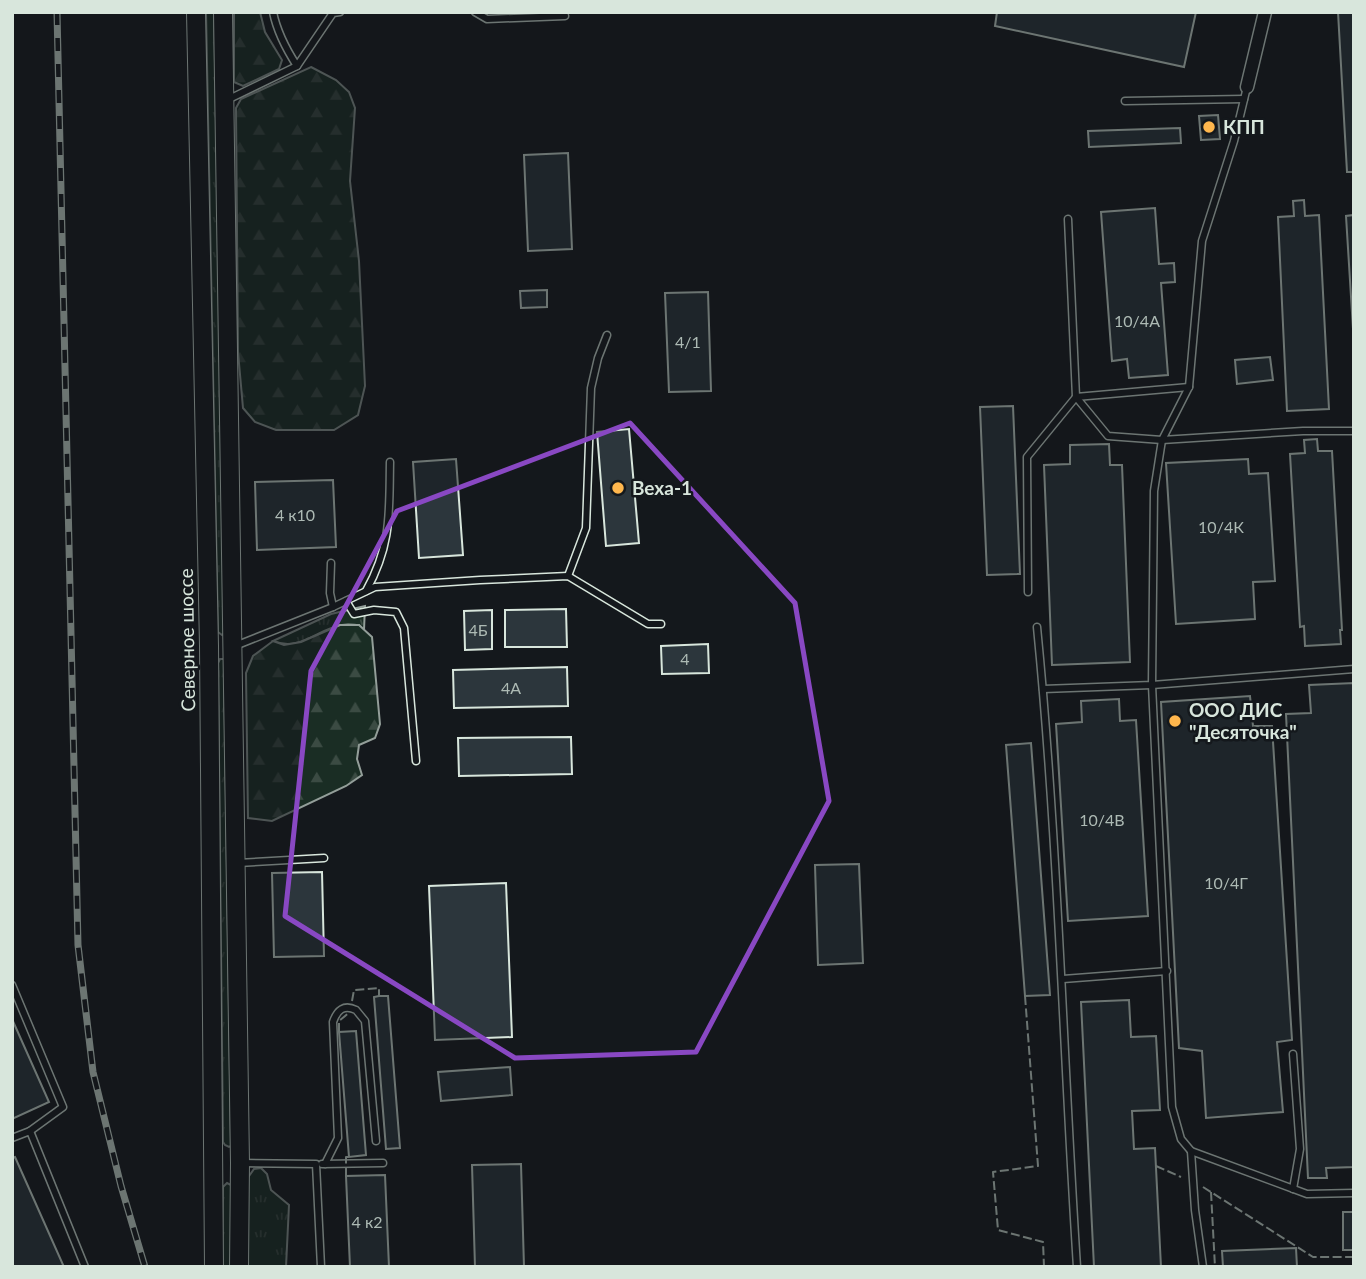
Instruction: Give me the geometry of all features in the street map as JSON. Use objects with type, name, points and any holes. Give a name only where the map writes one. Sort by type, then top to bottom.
[{"type":"main road","name":"Северное шоссе","points":[[196,12],[209,646],[214,1267]]},
{"type":"main road","points":[[223,12],[240,1163],[239,1267]]},
{"type":"main road","points":[[209,646],[233,646]]},
{"type":"main road","points":[[214,1163],[240,1163]]},
{"type":"street","points":[[1245,93],[1265,12]]},
{"type":"lane","points":[[273,12],[276,26],[297,66]]},
{"type":"lane","points":[[225,101],[297,66],[333,13],[340,12]]},
{"type":"lane","points":[[475,12],[487,19],[565,16]]},
{"type":"lane","points":[[1125,101],[1245,93],[1234,141],[1202,241],[1189,387],[1162,440],[1154,491],[1152,685],[1172,1107],[1181,1139],[1191,1151],[1307,1194],[1354,1193]]},
{"type":"lane","points":[[1068,219],[1076,397],[1108,436],[1162,440],[1354,430]]},
{"type":"lane","points":[[568,576],[586,528],[591,388],[607,335]]},
{"type":"lane","points":[[1028,592],[1027,457],[1076,397],[1189,387]]},
{"type":"lane","points":[[365,592],[377,571],[388,533],[390,461]]},
{"type":"lane","points":[[331,562],[330,593],[333,607]]},
{"type":"lane","points":[[233,646],[333,607],[375,587],[568,576],[648,624],[661,624]]},
{"type":"lane","points":[[346,601],[355,614],[374,610],[396,612],[404,628],[416,761]]},
{"type":"lane","points":[[1037,627],[1063,979],[1077,1267]]},
{"type":"lane","points":[[1043,689],[1152,685],[1354,669]]},
{"type":"lane","points":[[236,863],[324,858]]},
{"type":"lane","points":[[1063,979],[1167,971]]},
{"type":"lane","points":[[12,985],[63,1107],[30,1131],[12,1138]]},
{"type":"lane","points":[[325,1164],[338,1138],[333,1022],[338,1011],[344,1008],[356,1010],[365,1021],[376,1142]]},
{"type":"lane","points":[[1293,1054],[1300,1149],[1293,1189]]},
{"type":"lane","points":[[30,1131],[85,1267]]},
{"type":"lane","points":[[1191,1151],[1203,1267]]},
{"type":"lane","points":[[240,1163],[383,1163]]},
{"type":"lane","points":[[316,1164],[321,1267]]},
{"type":"highlighted area","points":[[630,423],[795,603],[829,801],[696,1052],[515,1058],[285,916],[311,671],[397,511]]},
{"type":"green space","points":[[206,12],[214,12],[226,632],[222,635],[218,632]]},
{"type":"green space","points":[[234,12],[260,12],[265,32],[282,60],[279,69],[243,86],[234,82]]},
{"type":"green space","points":[[311,67],[336,80],[349,92],[355,108],[350,181],[359,261],[365,386],[358,415],[334,430],[276,430],[255,422],[243,408],[238,352],[236,108],[241,99]]},
{"type":"green space","points":[[365,606],[364,630],[359,625],[344,625],[292,644],[273,641],[331,614]]},
{"type":"green space","points":[[340,625],[359,625],[372,637],[380,724],[375,738],[359,745],[357,759],[362,775],[346,786],[272,821],[248,818],[246,673],[253,656],[273,641],[284,645],[301,642]]},
{"type":"green space","points":[[220,659],[224,659],[229,1147],[223,1142]]},
{"type":"green space","points":[[261,1168],[267,1174],[271,1190],[289,1205],[286,1267],[247,1267],[247,1179],[254,1169]]},
{"type":"green space","points":[[227,1183],[231,1185],[231,1267],[222,1267],[223,1187]]},
{"type":"building","points":[[997,12],[1196,12],[1184,67],[995,26]]},
{"type":"building","points":[[1338,12],[1354,12],[1354,172],[1347,172]]},
{"type":"building","name":"КПП","points":[[1218,115],[1220,139],[1201,140],[1199,116]]},
{"type":"building","points":[[1180,128],[1181,143],[1089,147],[1088,131]]},
{"type":"building","points":[[568,153],[572,249],[528,251],[524,155]]},
{"type":"building","points":[[1304,200],[1305,216],[1319,215],[1329,409],[1287,411],[1278,217],[1294,216],[1293,201]]},
{"type":"building","points":[[1155,208],[1159,264],[1174,263],[1175,282],[1161,283],[1168,375],[1129,378],[1127,359],[1112,361],[1101,212]]},
{"type":"building","points":[[1354,215],[1354,345],[1346,216]]},
{"type":"building","points":[[547,290],[547,307],[521,308],[520,291]]},
{"type":"building","points":[[708,292],[711,391],[669,392],[665,293]]},
{"type":"building","points":[[1270,357],[1273,380],[1237,384],[1235,360]]},
{"type":"building","points":[[1013,406],[1020,574],[987,575],[980,407]]},
{"type":"building","name":"Веха-1","points":[[629,429],[639,543],[606,546],[597,432]]},
{"type":"building","points":[[1317,439],[1318,451],[1332,451],[1342,630],[1341,644],[1305,646],[1304,626],[1300,627],[1290,454],[1305,453],[1304,440]]},
{"type":"building","points":[[1109,444],[1110,465],[1122,465],[1130,662],[1052,665],[1044,465],[1070,464],[1070,445]]},
{"type":"building","points":[[456,459],[463,555],[419,558],[413,462]]},
{"type":"building","points":[[1248,459],[1249,474],[1268,473],[1275,581],[1253,582],[1255,619],[1176,624],[1166,463]]},
{"type":"building","points":[[333,480],[336,547],[257,550],[255,482]]},
{"type":"building","points":[[566,609],[567,647],[505,647],[505,610]]},
{"type":"building","points":[[492,610],[492,649],[465,650],[464,611]]},
{"type":"building","points":[[708,644],[709,673],[662,674],[661,646]]},
{"type":"building","points":[[567,667],[568,706],[454,708],[453,670]]},
{"type":"building","points":[[1354,683],[1354,1167],[1326,1168],[1327,1178],[1308,1178],[1286,714],[1311,713],[1309,685]]},
{"type":"building","points":[[1250,696],[1253,726],[1272,726],[1292,1040],[1277,1042],[1283,1112],[1206,1118],[1202,1051],[1179,1048],[1161,702]]},
{"type":"building","points":[[1119,699],[1120,721],[1136,720],[1148,916],[1068,921],[1056,724],[1082,722],[1081,701]]},
{"type":"building","points":[[571,737],[572,774],[459,776],[458,738]]},
{"type":"building","points":[[1031,743],[1050,995],[1025,996],[1006,745]]},
{"type":"building","points":[[859,864],[863,963],[818,965],[815,865]]},
{"type":"building","points":[[322,872],[324,956],[274,957],[272,873]]},
{"type":"building","points":[[506,883],[512,1037],[435,1040],[429,886]]},
{"type":"building","points":[[388,996],[400,1148],[386,1149],[374,997]]},
{"type":"building","points":[[1129,1000],[1131,1037],[1156,1036],[1160,1110],[1132,1111],[1134,1149],[1155,1148],[1161,1267],[1094,1267],[1081,1002]]},
{"type":"building","points":[[12,1019],[49,1102],[12,1119]]},
{"type":"building","points":[[356,1031],[366,1155],[349,1157],[339,1032]]},
{"type":"building","points":[[510,1067],[512,1095],[441,1101],[438,1072]]},
{"type":"building","points":[[15,1157],[64,1267],[12,1267],[12,1158]]},
{"type":"building","points":[[521,1164],[524,1267],[475,1267],[472,1165]]},
{"type":"building","points":[[385,1175],[389,1267],[350,1267],[346,1176]]},
{"type":"building","points":[[1343,1212],[1354,1212],[1354,1250],[1343,1250]]},
{"type":"building","points":[[1296,1248],[1297,1267],[1223,1267],[1222,1251]]},
{"type":"railway","points":[[57,12],[78,945],[93,1072],[121,1186],[145,1267]]},
{"type":"fence","points":[[352,1001],[354,990],[379,988],[379,996]]},
{"type":"fence","points":[[1025,996],[1038,1166],[993,1172],[998,1230],[1043,1242],[1044,1267]]},
{"type":"fence","points":[[339,1032],[339,1021],[350,1012]]},
{"type":"fence","points":[[346,1176],[346,1157],[349,1157]]},
{"type":"fence","points":[[1156,1166],[1181,1177]]},
{"type":"fence","points":[[1203,1187],[1313,1257],[1354,1257]]},
{"type":"fence","points":[[1211,1192],[1215,1267]]},
{"type":"place","name":"КПП","points":[[1209,127]]},
{"type":"place","name":"Веха-1","points":[[618,488]]},
{"type":"place","name":"ООО ДИС \"Десяточка\"","points":[[1175,721]]}]
